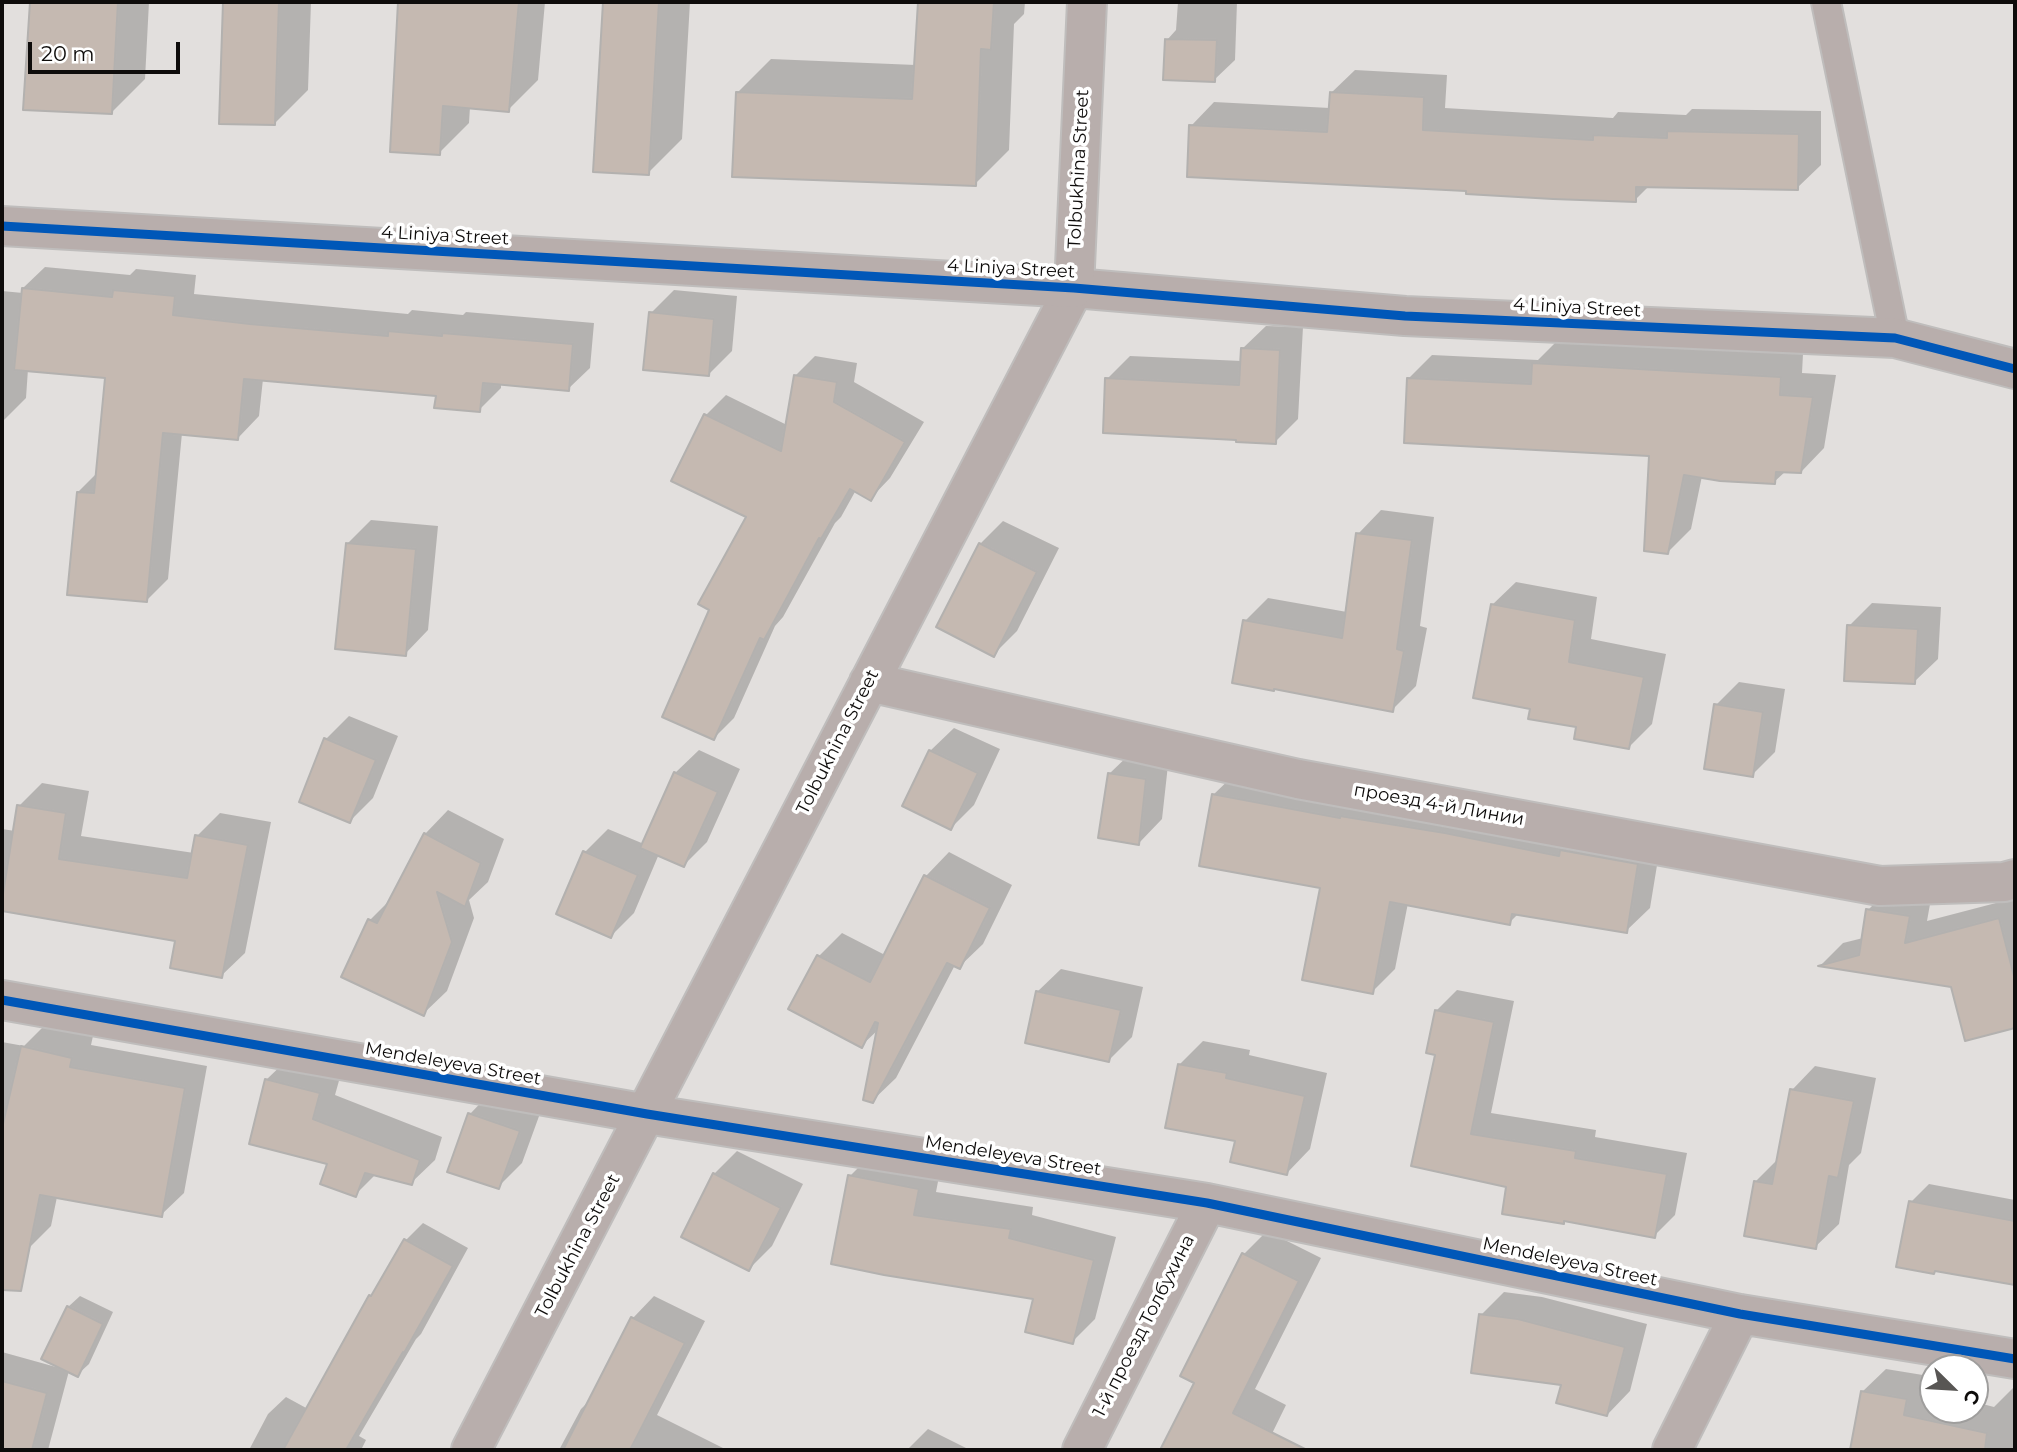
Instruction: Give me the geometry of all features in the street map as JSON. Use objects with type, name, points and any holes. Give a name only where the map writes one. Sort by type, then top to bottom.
[{"type":"street","name":"Tolbukhina Street","points":[[471,1450],[1073,288],[1087,2]]},
{"type":"street","name":"4 Liniya Street","points":[[2,226],[1073,288],[1405,316],[1895,338],[2015,369]]},
{"type":"street","name":"проезд 4-й Линии","points":[[869,682],[1298,779],[1880,886],[2004,882],[2015,879]]},
{"type":"street","name":"Mendeleyeva Street","points":[[2,1000],[647,1114],[1207,1203],[1740,1314],[2015,1359]]},
{"type":"street","name":"1-й проезд Толбухина","points":[[1082,1450],[1207,1203]]},
{"type":"street","points":[[1672,1450],[1740,1314]]},
{"type":"lane","points":[[1826,2],[1895,338]]},
{"type":"building","points":[[30,2],[118,2],[112,114],[23,110]]},
{"type":"building","points":[[223,2],[279,2],[275,125],[219,124]]},
{"type":"building","points":[[398,2],[519,2],[509,112],[443,106],[440,155],[390,152]]},
{"type":"building","points":[[603,2],[659,2],[649,175],[593,172]]},
{"type":"building","points":[[918,2],[994,2],[991,50],[981,49],[976,186],[732,177],[736,92],[912,99]]},
{"type":"building","points":[[1165,39],[1217,40],[1215,82],[1163,80]]},
{"type":"building","points":[[1330,92],[1424,97],[1423,130],[1593,140],[1593,135],[1667,138],[1667,131],[1799,134],[1798,190],[1636,187],[1636,202],[1187,177],[1189,125],[1327,132]]},
{"type":"building","points":[[22,288],[112,297],[113,290],[175,296],[173,315],[250,324],[388,336],[388,331],[442,336],[442,333],[573,344],[569,391],[483,383],[480,412],[434,408],[436,396],[244,379],[238,440],[163,433],[147,602],[67,595],[77,492],[94,493],[105,378],[14,370]]},
{"type":"building","points":[[649,312],[714,319],[709,376],[643,370]]},
{"type":"building","points":[[1241,348],[1280,350],[1276,444],[1103,433],[1105,378],[1239,385]]},
{"type":"building","points":[[1532,363],[1781,377],[1780,395],[1813,397],[1801,473],[1776,472],[1775,484],[1720,481],[1684,475],[1668,554],[1644,551],[1649,456],[1404,443],[1407,378],[1531,384]]},
{"type":"building","points":[[794,375],[837,382],[834,402],[905,442],[871,501],[850,489],[821,539],[819,538],[764,640],[760,638],[714,740],[662,717],[709,610],[698,604],[746,517],[671,481],[704,414],[781,451]]},
{"type":"building","points":[[1356,533],[1412,540],[1397,649],[1404,651],[1393,712],[1232,683],[1243,620],[1342,638]]},
{"type":"building","points":[[346,543],[416,549],[406,656],[335,649]]},
{"type":"building","points":[[979,543],[1037,572],[994,657],[936,627]]},
{"type":"building","points":[[1491,604],[1575,620],[1569,662],[1644,677],[1629,749],[1574,739],[1576,727],[1528,719],[1530,709],[1473,698]]},
{"type":"building","points":[[1847,625],[1918,629],[1915,684],[1844,681]]},
{"type":"building","points":[[1714,704],[1763,712],[1753,777],[1704,769]]},
{"type":"building","points":[[324,738],[376,760],[350,823],[299,802]]},
{"type":"building","points":[[929,750],[978,773],[951,830],[902,806]]},
{"type":"building","points":[[674,772],[718,792],[684,867],[640,848]]},
{"type":"building","points":[[1108,773],[1146,779],[1139,845],[1098,838]]},
{"type":"building","points":[[1212,794],[1340,818],[1445,833],[1559,856],[1560,850],[1638,864],[1627,933],[1512,914],[1510,925],[1390,902],[1373,994],[1302,980],[1320,888],[1199,866]]},
{"type":"building","points":[[17,805],[66,813],[59,859],[187,878],[195,835],[248,845],[222,978],[170,968],[175,941],[2,911]]},
{"type":"building","points":[[424,833],[481,863],[465,907],[437,892],[452,942],[424,1016],[341,977],[368,919],[377,923]]},
{"type":"building","points":[[583,851],[638,875],[611,938],[556,914]]},
{"type":"building","points":[[924,875],[990,908],[960,969],[947,963],[873,1103],[863,1100],[878,1023],[875,1022],[862,1048],[788,1009],[817,955],[870,982]]},
{"type":"building","points":[[1866,909],[1910,916],[1905,943],[1999,918],[2015,980],[2015,1028],[1965,1041],[1951,987],[1818,966],[1859,955]]},
{"type":"building","points":[[1036,991],[1121,1010],[1109,1062],[1025,1043]]},
{"type":"building","points":[[1435,1010],[1494,1022],[1471,1134],[1576,1151],[1575,1158],[1667,1174],[1655,1238],[1564,1221],[1564,1224],[1502,1214],[1506,1187],[1411,1166],[1435,1055],[1426,1053]]},
{"type":"building","points":[[21,1046],[72,1058],[70,1067],[185,1088],[162,1217],[40,1195],[21,1291],[2,1290],[2,1128]]},
{"type":"building","points":[[1178,1064],[1227,1073],[1226,1078],[1305,1096],[1287,1175],[1230,1162],[1235,1141],[1165,1128]]},
{"type":"building","points":[[265,1079],[320,1093],[313,1119],[420,1160],[412,1185],[365,1173],[356,1197],[320,1184],[327,1164],[249,1144]]},
{"type":"building","points":[[1790,1089],[1854,1101],[1838,1178],[1829,1176],[1816,1249],[1744,1236],[1754,1181],[1772,1184]]},
{"type":"building","points":[[468,1113],[520,1131],[499,1189],[447,1172]]},
{"type":"building","points":[[713,1173],[781,1208],[749,1271],[681,1237]]},
{"type":"building","points":[[848,1175],[919,1189],[914,1215],[1011,1229],[1009,1238],[1094,1260],[1073,1344],[1025,1332],[1033,1299],[831,1264]]},
{"type":"building","points":[[1909,1201],[2015,1221],[2015,1285],[1896,1267]]},
{"type":"building","points":[[404,1239],[453,1266],[404,1353],[346,1450],[283,1450],[369,1295],[371,1296]]},
{"type":"building","points":[[1242,1253],[1299,1281],[1233,1413],[1307,1450],[1160,1450],[1194,1383],[1180,1376]]},
{"type":"building","points":[[67,1306],[103,1324],[78,1377],[41,1359]]},
{"type":"building","points":[[1479,1314],[1518,1319],[1625,1347],[1607,1416],[1556,1403],[1561,1385],[1471,1373]]},
{"type":"building","points":[[631,1317],[685,1343],[630,1450],[563,1450]]},
{"type":"building","points":[[2,1381],[47,1393],[32,1450],[2,1450]]},
{"type":"building","points":[[1861,1391],[1907,1399],[1904,1415],[1919,1418],[1919,1424],[1946,1424],[1987,1433],[1985,1450],[1850,1450]]},
{"type":"cycle path","points":[[2,226],[1074,288],[1405,316],[1895,338],[2015,369]]},
{"type":"cycle path","points":[[2,1000],[647,1114],[1207,1203],[1740,1314],[2015,1359]]}]
